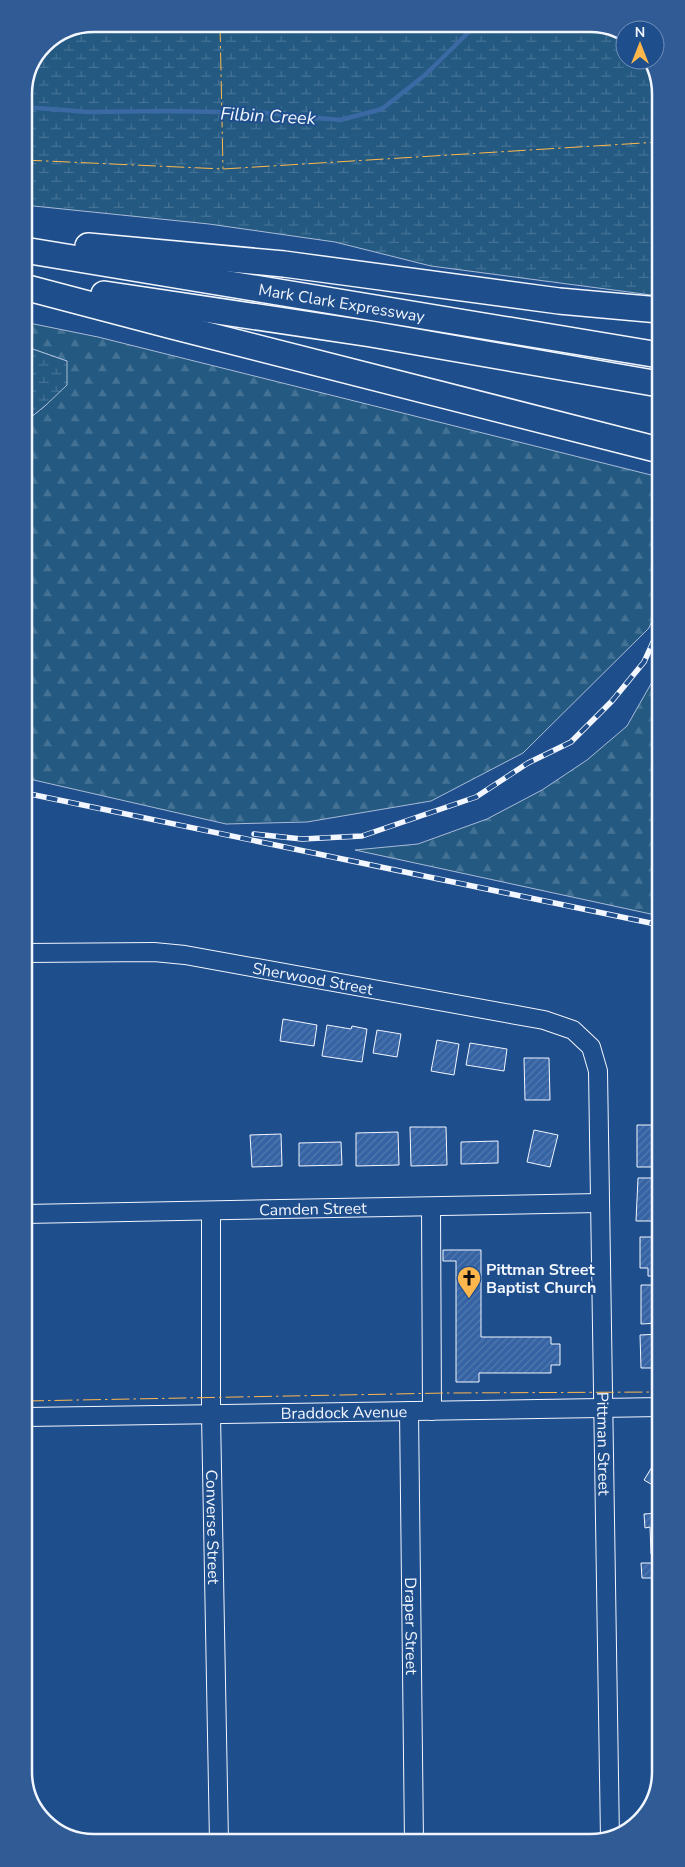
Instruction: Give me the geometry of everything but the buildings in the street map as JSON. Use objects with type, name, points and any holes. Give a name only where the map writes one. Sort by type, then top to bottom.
[{"type":"highway","points":[[33,241],[284,264],[559,301],[652,309]]},
{"type":"highway","name":"Mark Clark Expressway","points":[[33,251],[652,354]]},
{"type":"highway","name":"Mark Clark Expressway","points":[[33,283],[371,334],[652,383]]},
{"type":"highway","points":[[33,289],[652,448]]},
{"type":"street","name":"Sherwood Street","points":[[32,954],[154,952],[185,955],[544,1020],[573,1030],[591,1047]]},
{"type":"street","name":"Pittman Street","points":[[591,1047],[598,1071],[610,1831]]},
{"type":"street","name":"Camden Street","points":[[32,1214],[599,1203]]},
{"type":"street","points":[[430,1207],[432,1410]]},
{"type":"street","name":"Converse Street","points":[[211,1211],[211,1415],[219,1834]]},
{"type":"street","name":"Braddock Avenue","points":[[32,1417],[652,1407]]},
{"type":"street","name":"Draper Street","points":[[409,1411],[414,1834]]},
{"type":"green space","points":[[94,32],[595,33],[615,38],[615,70],[647,70],[652,86],[652,295],[431,266],[335,242],[209,224],[33,206],[33,90],[39,67],[45,57],[63,41],[71,37]]},
{"type":"green space","points":[[33,324],[98,337],[652,475],[652,620],[649,628],[523,753],[431,801],[307,822],[226,824],[33,780],[33,416],[46,405],[67,361],[33,349]]},
{"type":"green space","points":[[33,349],[67,361],[67,385],[33,416]]},
{"type":"green space","points":[[652,682],[652,914],[355,850],[418,844],[487,819],[542,790],[587,760],[627,726]]},
{"type":"waterway","name":"Filbin Creek","points":[[33,108],[88,112],[265,113],[340,120],[382,109],[425,75],[468,33]]},
{"type":"railway","points":[[254,834],[302,839],[362,836],[476,797],[528,763],[571,742],[612,701],[644,662],[652,644]]},
{"type":"railway","points":[[33,795],[652,923]]},
{"type":"power","points":[[220,32],[223,169]]},
{"type":"power","points":[[33,160],[223,169],[652,142]]},
{"type":"power","points":[[32,1401],[447,1393],[652,1392]]},
{"type":"place","name":"Pittman Street Baptist Church","points":[[469,1299]]}]
